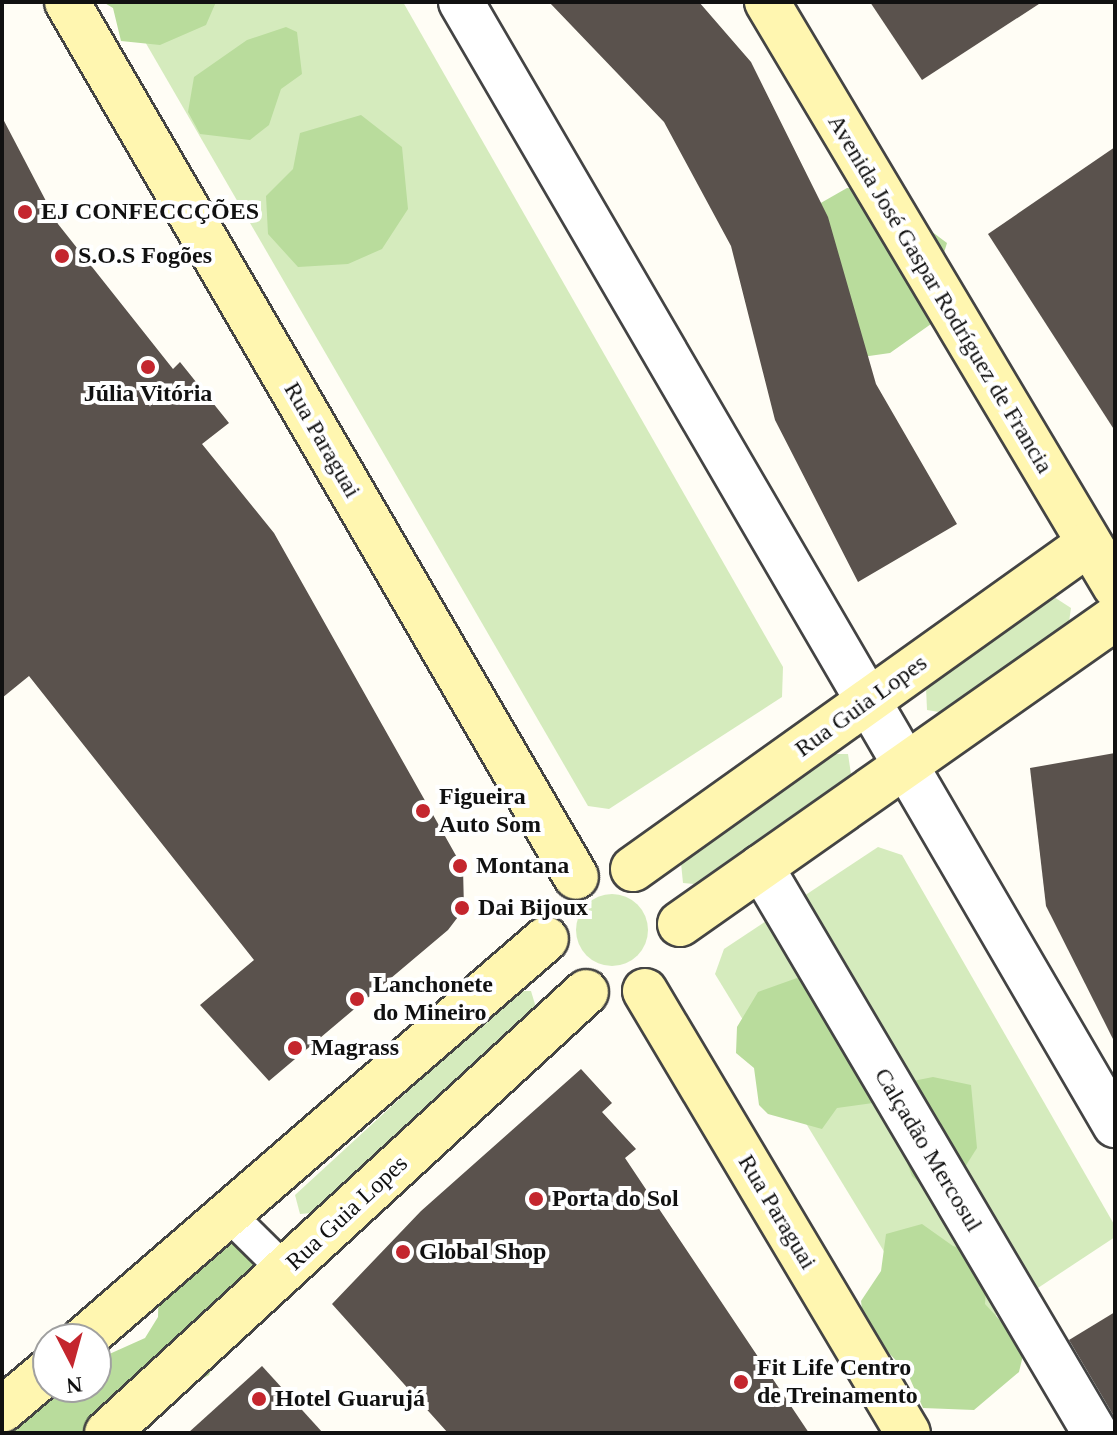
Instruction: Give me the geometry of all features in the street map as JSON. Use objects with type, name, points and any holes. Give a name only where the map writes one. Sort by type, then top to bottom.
[{"type":"main road","name":"Rua Paraguai","points":[[67,2],[576,877]]},
{"type":"main road","name":"Avenida José Gaspar Rodríguez de Francia","points":[[767,2],[1102,540],[1115,586]]},
{"type":"main road","name":"Rua Guia Lopes","points":[[633,869],[868,700],[1102,540]]},
{"type":"main road","points":[[680,924],[1115,618]]},
{"type":"main road","points":[[609,866],[633,869],[665,889],[680,924],[673,963],[645,991],[626,998],[586,992],[556,965],[546,939],[555,901],[576,877],[609,866]]},
{"type":"main road","points":[[102,1323],[546,939]]},
{"type":"main road","name":"Rua Paraguai","points":[[645,991],[908,1433]]},
{"type":"main road","name":"Rua Guia Lopes","points":[[107,1433],[586,992]]},
{"type":"main road","points":[[2,1410],[32,1385]]},
{"type":"street","points":[[461,2],[1115,1125]]},
{"type":"street","name":"Calçadão Mercosul","points":[[761,867],[1095,1433]]},
{"type":"lane","points":[[228,1214],[285,1270]]},
{"type":"green space","points":[[103,2],[216,2],[206,25],[160,45],[121,41],[113,8]]},
{"type":"green space","points":[[122,2],[403,2],[783,667],[782,697],[609,809],[588,806]]},
{"type":"green space","points":[[286,27],[297,32],[302,74],[281,89],[269,125],[250,140],[200,134],[188,112],[194,77],[247,40]]},
{"type":"green space","points":[[361,115],[402,147],[408,209],[382,249],[348,264],[298,267],[268,234],[266,196],[293,169],[300,133]]},
{"type":"green space","points":[[847,188],[876,190],[947,243],[929,301],[931,324],[890,353],[862,357],[812,208]]},
{"type":"green space","points":[[1054,597],[1071,608],[1069,622],[939,712],[927,710],[926,687]]},
{"type":"green space","points":[[831,754],[848,754],[851,774],[694,884],[683,883],[681,863]]},
{"type":"green space","points":[[878,847],[902,855],[1115,1226],[1115,1237],[944,1350],[715,974],[724,949]]},
{"type":"green space","points":[[612,894],[632,900],[642,910],[648,930],[642,950],[632,960],[612,966],[592,960],[582,950],[576,930],[582,910],[592,900]]},
{"type":"green space","points":[[797,978],[819,990],[839,1048],[858,1028],[875,1091],[873,1103],[837,1108],[822,1129],[768,1114],[759,1105],[754,1068],[736,1053],[737,1027],[758,992]]},
{"type":"green space","points":[[517,991],[531,991],[537,1011],[312,1213],[300,1214],[295,1195]]},
{"type":"green space","points":[[933,1077],[971,1085],[977,1148],[958,1178],[924,1187],[912,1176],[890,1116],[908,1082]]},
{"type":"green space","points":[[215,1224],[261,1258],[209,1375],[101,1433],[2,1433],[2,1418],[32,1398],[32,1403],[112,1403],[112,1353],[145,1338],[158,1317],[159,1279]]},
{"type":"green space","points":[[922,1224],[953,1246],[988,1256],[985,1304],[1025,1347],[1019,1372],[974,1410],[923,1408],[907,1372],[864,1327],[861,1301],[881,1271],[886,1234]]},
{"type":"building","points":[[549,2],[699,2],[751,62],[828,217],[876,384],[957,524],[858,582],[775,420],[731,246],[664,122]]},
{"type":"building","points":[[870,2],[1042,2],[922,80]]},
{"type":"building","points":[[2,117],[58,224],[173,369],[180,362],[229,423],[202,444],[274,533],[463,868],[464,909],[448,930],[269,1081],[200,1005],[254,960],[29,676],[2,698]]},
{"type":"building","points":[[1115,147],[1115,431],[988,234]]},
{"type":"building","points":[[1115,753],[1115,1043],[1046,906],[1030,768]]},
{"type":"building","points":[[581,1069],[612,1103],[602,1112],[636,1149],[625,1158],[809,1433],[448,1433],[332,1304],[421,1211]]},
{"type":"building","points":[[1115,1312],[1115,1418],[1069,1340]]},
{"type":"building","name":"Hotel Guarujá","points":[[262,1366],[323,1433],[188,1433]]},
{"type":"place","name":"EJ CONFECCÇÕES","points":[[25,212]]},
{"type":"place","name":"S.O.S Fogões","points":[[62,256]]},
{"type":"place","name":"Júlia Vitória","points":[[148,367]]},
{"type":"place","name":"Figueira Auto Som","points":[[423,811]]},
{"type":"place","name":"Montana","points":[[460,866]]},
{"type":"place","name":"Dai Bijoux","points":[[462,908]]},
{"type":"place","name":"Lanchonete do Mineiro","points":[[357,999]]},
{"type":"place","name":"Magrass","points":[[295,1048]]},
{"type":"place","name":"Porta do Sol","points":[[536,1199]]},
{"type":"place","name":"Global Shop","points":[[403,1252]]},
{"type":"place","name":"Fit Life Centro de Treinamento","points":[[741,1382]]},
{"type":"place","name":"Hotel Guarujá","points":[[259,1399]]}]
